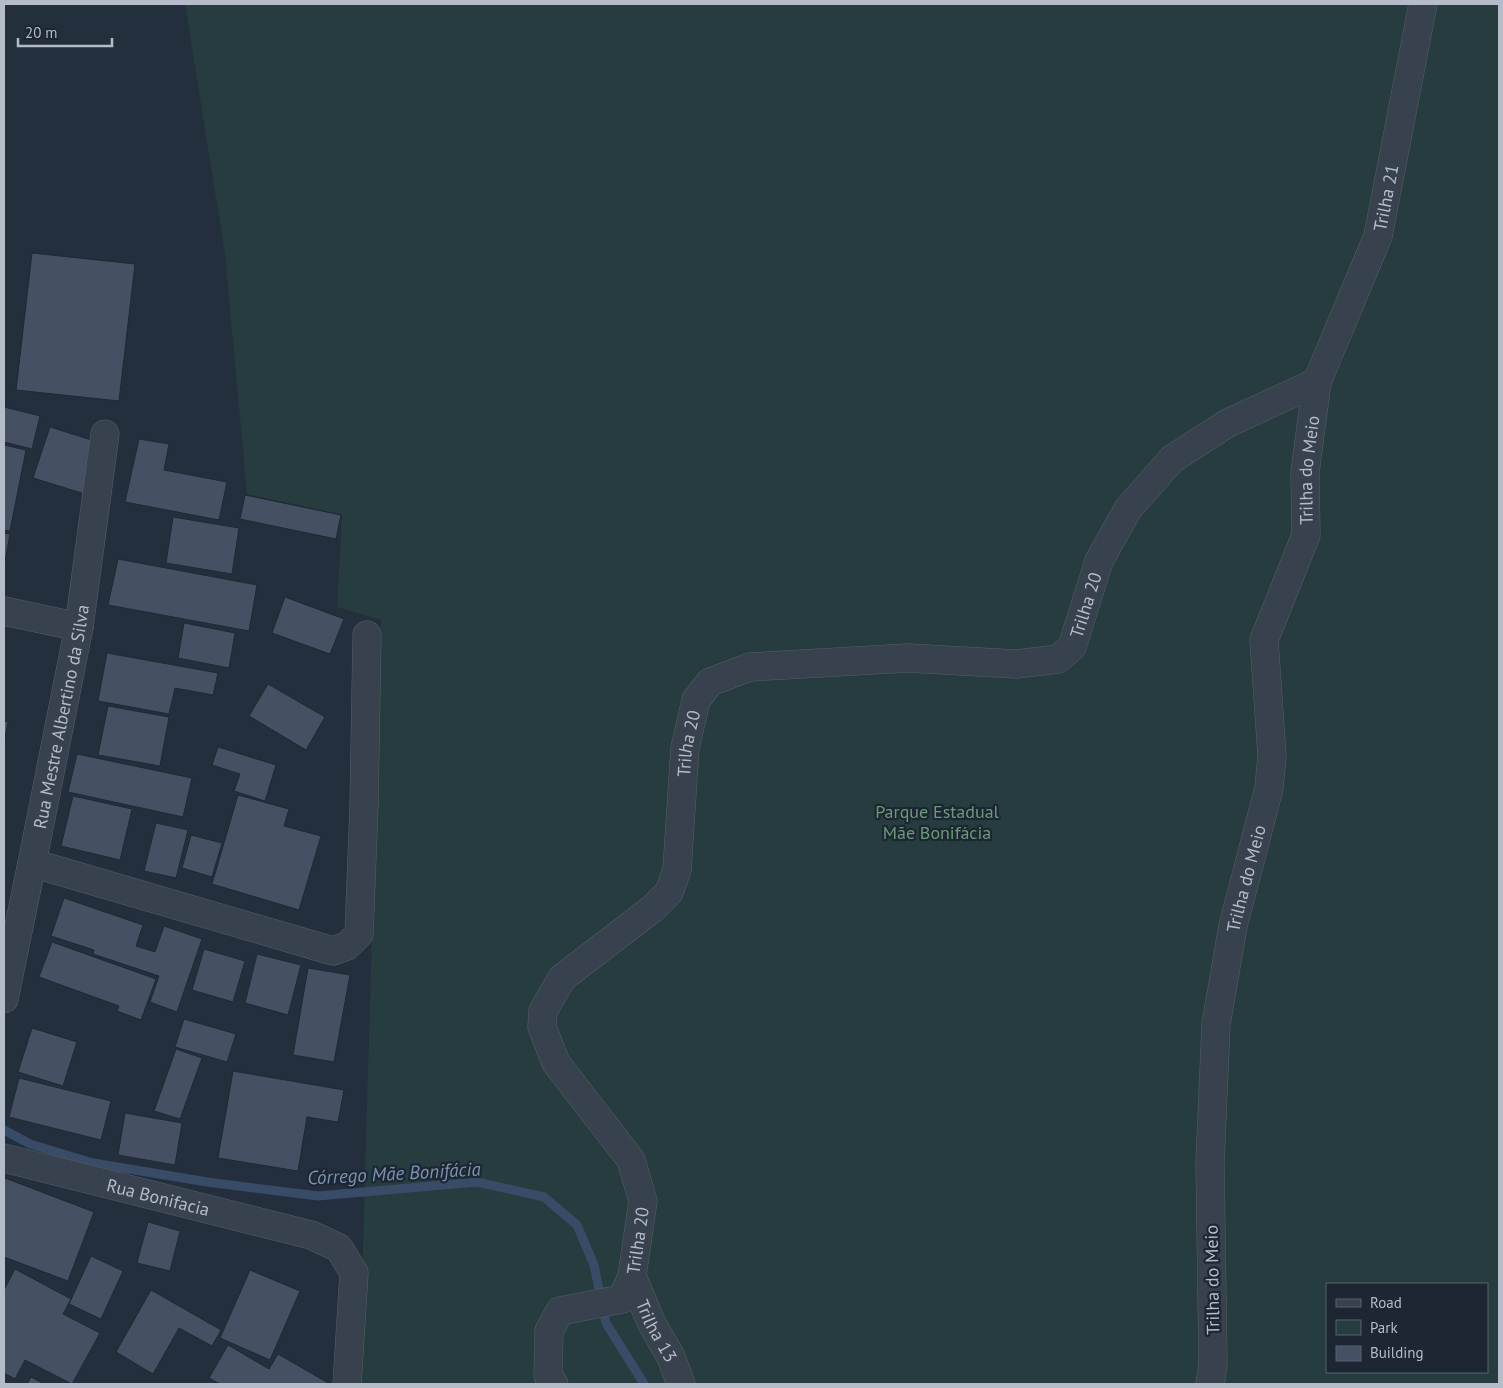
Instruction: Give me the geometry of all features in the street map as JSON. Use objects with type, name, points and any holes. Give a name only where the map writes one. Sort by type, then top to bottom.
[{"type":"street","name":"Trilha 21","points":[[1317,382],[1378,236],[1424,4]]},
{"type":"street","name":"Trilha 20","points":[[627,1287],[643,1202],[631,1160],[556,1064],[542,1028],[543,1010],[562,978],[652,909],[669,892],[677,870],[684,748],[696,700],[710,682],[750,667],[908,658],[1016,664],[1058,659],[1072,646],[1099,561],[1128,509],[1172,458],[1228,423],[1317,382]]},
{"type":"street","name":"Trilha do Meio","points":[[1210,1384],[1213,1364],[1210,1163],[1216,1024],[1233,926],[1269,788],[1272,756],[1264,640],[1306,535],[1305,472],[1317,382]]},
{"type":"street","name":"Rua Mestre Albertino da Silva","points":[[4,999],[79,626],[105,434]]},
{"type":"street","points":[[4,611],[79,626]]},
{"type":"street","points":[[32,863],[333,951],[347,946],[359,934],[364,805],[367,635]]},
{"type":"street","name":"Rua Bonifacia","points":[[4,1158],[311,1235],[339,1248],[354,1273],[347,1384]]},
{"type":"street","points":[[554,1384],[548,1376],[549,1332],[560,1311],[581,1307],[627,1287]]},
{"type":"street","name":"Trilha 13","points":[[627,1287],[651,1322],[671,1357],[681,1384]]},
{"type":"green space","name":"Parque Estadual Mãe Bonifácia","points":[[185,4],[1499,4],[1499,1384],[359,1384],[381,620],[337,607],[342,515],[247,494],[225,254]]},
{"type":"building","points":[[32,253],[135,264],[119,401],[16,390]]},
{"type":"building","points":[[4,407],[40,416],[32,449],[4,442]]},
{"type":"building","points":[[50,427],[101,443],[85,494],[33,478]]},
{"type":"building","points":[[139,439],[169,444],[164,470],[227,482],[219,520],[125,502]]},
{"type":"building","points":[[4,445],[26,450],[10,531],[4,530]]},
{"type":"building","points":[[245,495],[341,515],[336,539],[240,519]]},
{"type":"building","points":[[173,517],[239,528],[232,574],[166,563]]},
{"type":"building","points":[[4,533],[10,534],[5,561],[4,561]]},
{"type":"building","points":[[118,559],[257,585],[249,631],[108,605]]},
{"type":"building","points":[[285,597],[344,619],[330,654],[272,633]]},
{"type":"building","points":[[184,623],[235,633],[229,668],[178,658]]},
{"type":"building","points":[[107,653],[218,673],[213,695],[175,688],[169,714],[98,701]]},
{"type":"building","points":[[268,684],[325,717],[306,750],[249,716]]},
{"type":"building","points":[[108,706],[169,717],[160,766],[98,755]]},
{"type":"building","points":[[4,721],[8,722],[4,743]]},
{"type":"building","points":[[218,747],[276,765],[265,801],[234,791],[240,774],[212,765]]},
{"type":"building","points":[[77,754],[192,778],[183,817],[68,792]]},
{"type":"building","points":[[238,795],[289,809],[284,826],[321,836],[299,910],[212,884]]},
{"type":"building","points":[[73,796],[132,809],[120,860],[61,846]]},
{"type":"building","points":[[156,823],[188,830],[176,878],[144,871]]},
{"type":"building","points":[[191,835],[222,843],[212,877],[182,868]]},
{"type":"building","points":[[64,898],[143,925],[136,946],[155,952],[164,926],[202,939],[177,1012],[150,1002],[159,976],[93,954],[94,950],[51,936]]},
{"type":"building","points":[[52,942],[156,979],[141,1020],[117,1011],[119,1006],[39,977]]},
{"type":"building","points":[[204,949],[245,961],[233,1002],[192,990]]},
{"type":"building","points":[[257,954],[301,965],[288,1015],[245,1003]]},
{"type":"building","points":[[308,968],[350,975],[334,1062],[293,1055]]},
{"type":"building","points":[[184,1019],[236,1034],[227,1062],[175,1047]]},
{"type":"building","points":[[32,1028],[77,1042],[63,1086],[18,1072]]},
{"type":"building","points":[[176,1049],[202,1058],[180,1119],[154,1111]]},
{"type":"building","points":[[233,1071],[344,1090],[338,1122],[307,1117],[298,1171],[218,1158]]},
{"type":"building","points":[[19,1078],[111,1101],[101,1140],[9,1117]]},
{"type":"building","points":[[125,1113],[182,1123],[175,1165],[118,1155]]},
{"type":"building","points":[[5,1178],[94,1212],[68,1281],[4,1257]]},
{"type":"building","points":[[148,1222],[180,1231],[170,1271],[137,1263]]},
{"type":"building","points":[[91,1256],[123,1271],[101,1319],[69,1304]]},
{"type":"building","points":[[15,1269],[71,1299],[63,1314],[100,1333],[72,1384],[25,1360],[15,1379],[4,1373],[4,1290]]},
{"type":"building","points":[[250,1270],[300,1291],[270,1360],[220,1338]]},
{"type":"building","points":[[151,1290],[221,1330],[212,1346],[179,1328],[153,1374],[116,1352]]},
{"type":"building","points":[[228,1345],[269,1369],[278,1354],[330,1384],[220,1384],[209,1378]]},
{"type":"building","points":[[31,1377],[44,1384],[27,1384]]},
{"type":"waterway","name":"Córrego Mãe Bonifácia","points":[[4,1130],[30,1144],[93,1163],[207,1182],[318,1196],[477,1182],[544,1197],[577,1225],[594,1265],[606,1323],[644,1384]]}]
